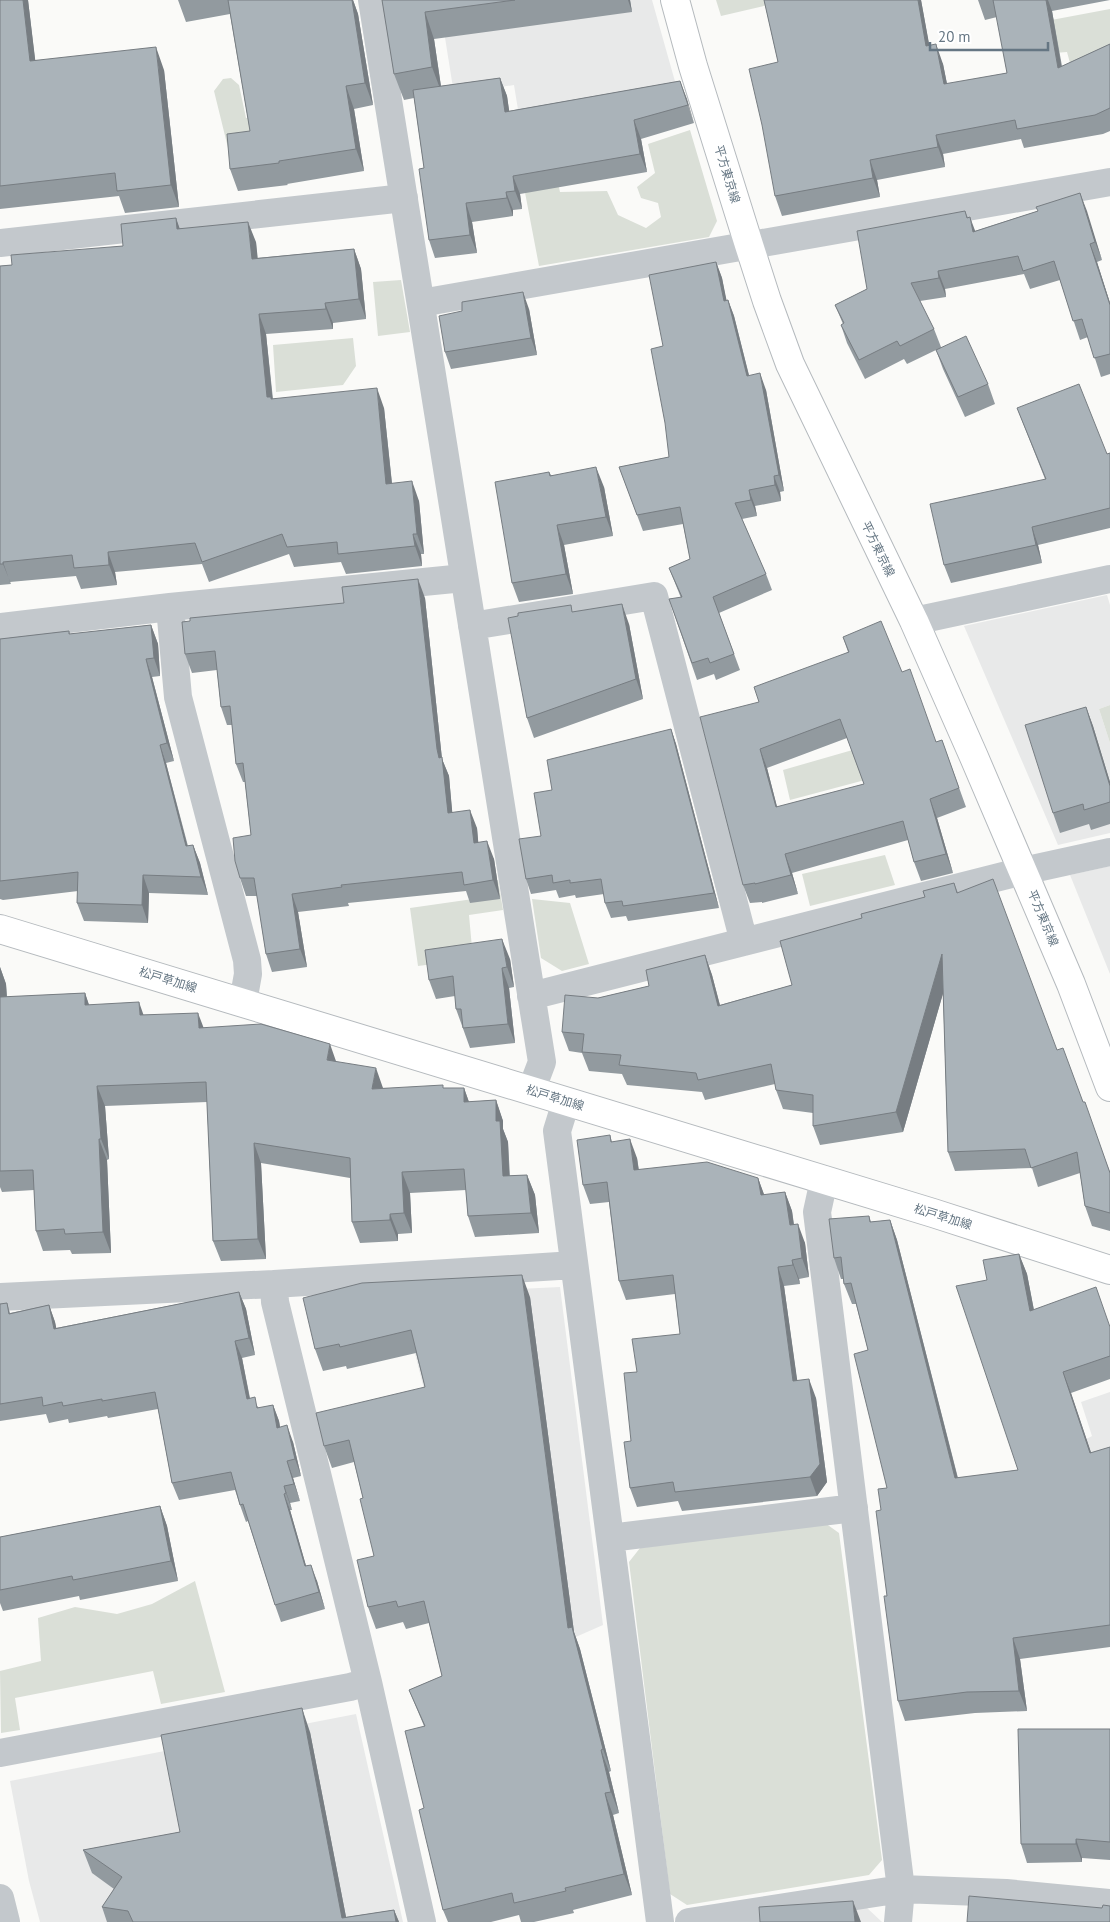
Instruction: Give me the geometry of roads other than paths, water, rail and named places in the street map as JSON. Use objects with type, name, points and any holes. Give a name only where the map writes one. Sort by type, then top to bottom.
[{"type":"main road","name":"平方東京線","points":[[675,0],[693,66],[749,245],[790,364],[850,492],[914,621],[1071,984],[1110,1087]]},
{"type":"main road","name":"松戸草加線","points":[[0,929],[824,1180],[1110,1270]]},
{"type":"street","points":[[372,0],[542,1062],[531,1091]]},
{"type":"street","points":[[420,303],[1110,182]]},
{"type":"street","points":[[0,243],[404,198]]},
{"type":"street","points":[[0,627],[170,607],[464,578]]},
{"type":"street","points":[[914,621],[1110,579]]},
{"type":"street","points":[[472,626],[654,596],[744,942]]},
{"type":"street","points":[[170,607],[178,697],[247,960],[248,974],[243,1002]]},
{"type":"street","points":[[531,996],[1023,871],[1110,852]]},
{"type":"street","points":[[566,1102],[557,1131],[660,1922]]},
{"type":"street","points":[[824,1180],[817,1212],[901,1889],[898,1922]]},
{"type":"street","points":[[0,1298],[274,1284],[574,1265]]},
{"type":"street","points":[[274,1284],[275,1302],[368,1682],[422,1922]]},
{"type":"street","points":[[610,1538],[854,1508]]},
{"type":"street","points":[[0,1753],[368,1682]]},
{"type":"street","points":[[690,1922],[901,1889],[1006,1893],[1110,1903]]},
{"type":"street","points":[[0,1898],[6,1922]]}]
